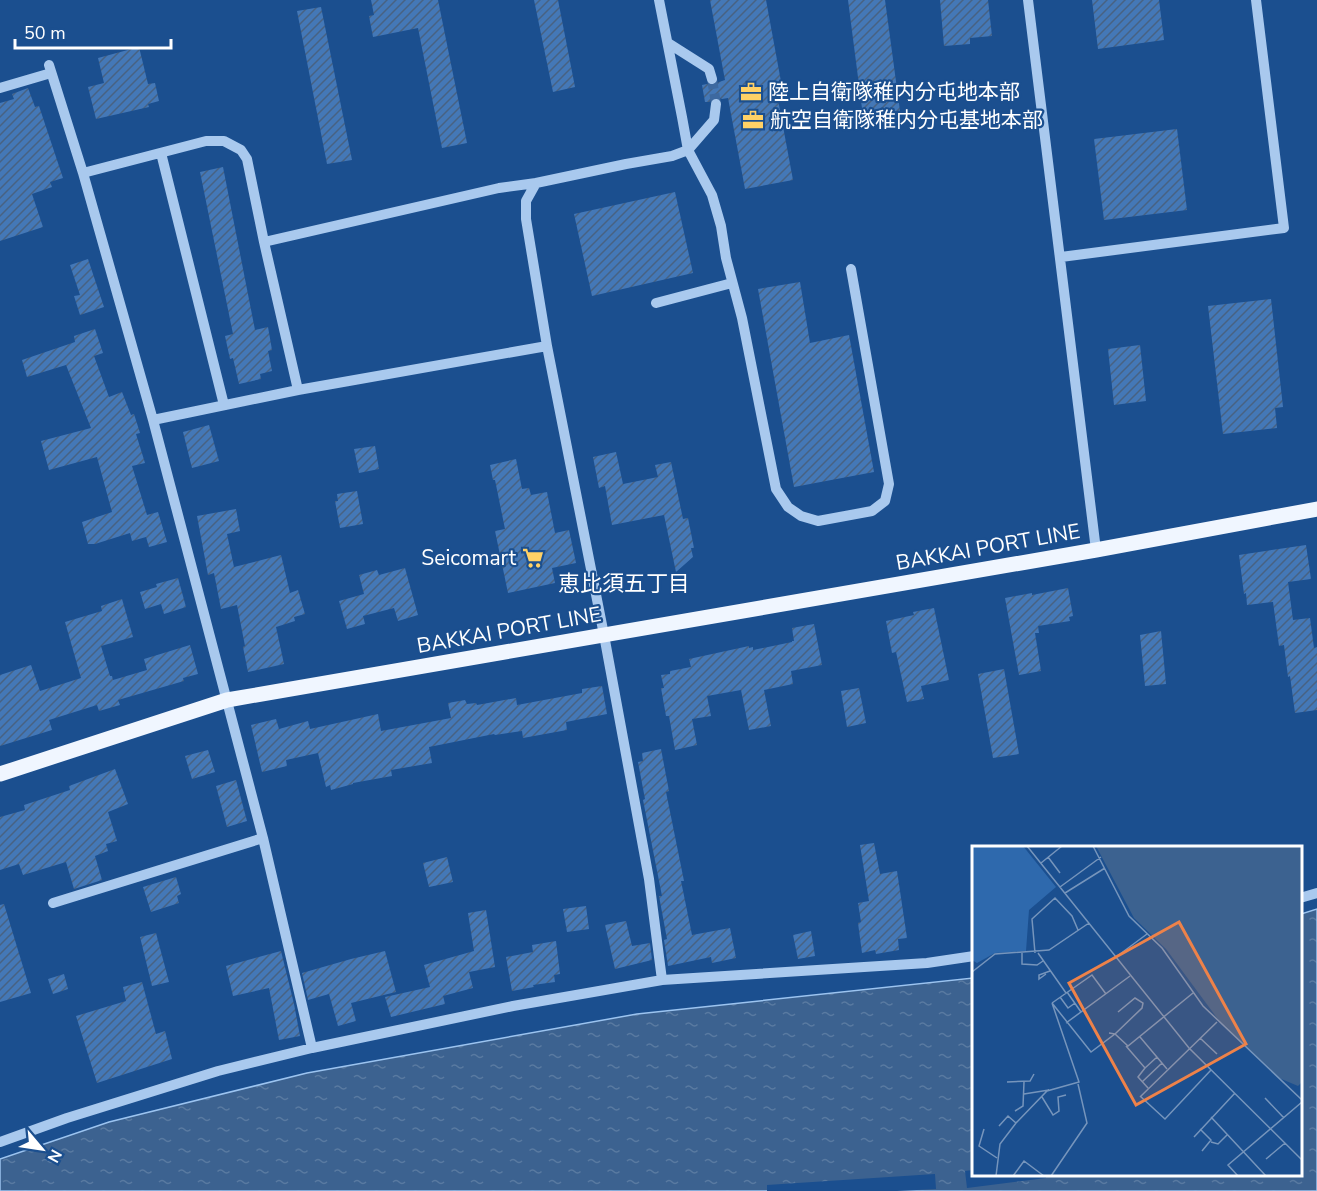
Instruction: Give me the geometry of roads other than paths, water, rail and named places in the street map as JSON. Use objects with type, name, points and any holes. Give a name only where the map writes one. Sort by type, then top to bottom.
[{"type":"main road","name":"BAKKAI PORT LINE","points":[[0,774],[227,700],[1096,550],[1317,509]]},
{"type":"street","points":[[659,0],[688,150],[712,195],[721,226],[776,489],[788,507],[801,516],[818,521],[872,511],[885,501],[889,484],[851,269]]},
{"type":"street","points":[[1028,0],[1096,550]]},
{"type":"street","points":[[1060,257],[1284,228],[1256,0]]},
{"type":"street","points":[[668,43],[709,69],[712,80]]},
{"type":"street","points":[[0,88],[50,69],[83,173],[153,420],[263,838],[312,1048]]},
{"type":"street","points":[[264,242],[500,188],[672,156],[688,150],[714,120],[716,104]]},
{"type":"street","points":[[83,173],[206,141],[224,141],[241,150],[247,159],[298,390]]},
{"type":"street","points":[[161,153],[224,405]]},
{"type":"street","points":[[536,183],[526,201],[526,219],[547,346],[649,879],[662,980]]},
{"type":"street","points":[[656,303],[732,283]]},
{"type":"street","points":[[153,420],[298,390],[547,346]]},
{"type":"street","points":[[52,903],[263,838]]},
{"type":"street","points":[[1302,897],[1317,893]]},
{"type":"street","points":[[0,1142],[67,1118],[218,1071],[312,1048],[513,1006],[662,980],[927,963],[972,956]]},
{"type":"water","points":[[1317,909],[1317,1191],[0,1191],[0,1159],[109,1122],[307,1073],[637,1014],[972,978],[972,1176],[1302,1176],[1302,914]]},
{"type":"tunnel","points":[[712,79],[716,104]]},
{"type":"place","name":"陸上自衛隊稚内分屯地本部","points":[[751,92]]},
{"type":"place","name":"航空自衛隊稚内分屯基地本部","points":[[753,120]]},
{"type":"place","name":"Seicomart","points":[[533,558]]},
{"type":"district","name":"恵比須五丁目","points":[[624,584]]}]
